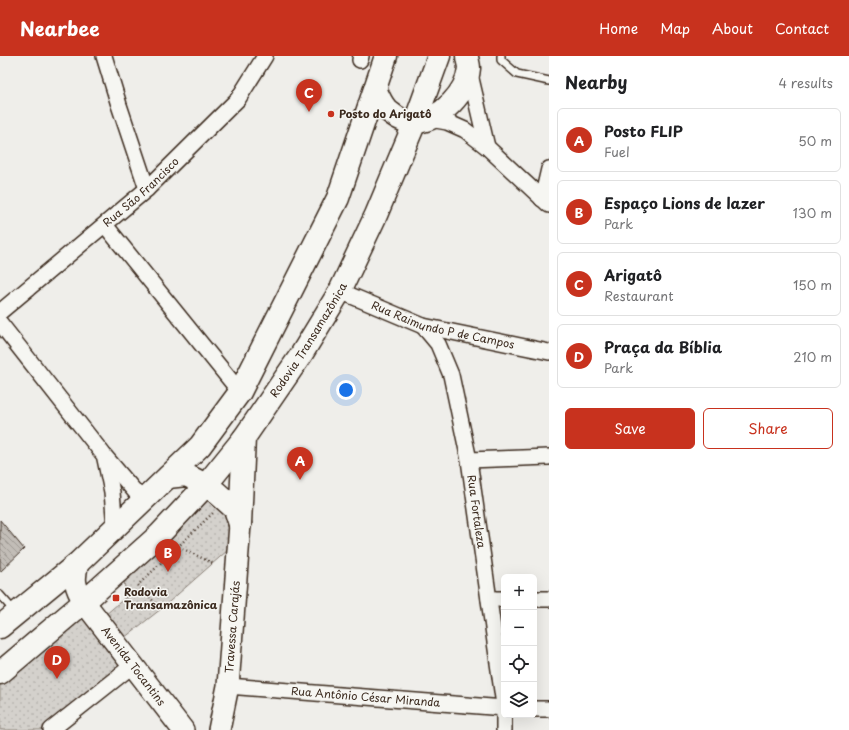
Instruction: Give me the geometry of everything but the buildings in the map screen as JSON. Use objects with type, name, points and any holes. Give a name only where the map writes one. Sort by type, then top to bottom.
[{"type":"highway","points":[[0,627],[78,563],[200,446],[240,392],[338,198],[376,91],[386,56]]},
{"type":"highway","name":"Rodovia Transamazônica","points":[[0,673],[84,602],[159,535],[206,486],[244,438],[301,355],[340,290],[423,120],[438,56]]},
{"type":"highway","points":[[376,91],[382,104],[390,113],[401,119],[423,120],[446,108],[456,97],[465,83],[466,60]]},
{"type":"highway","points":[[240,524],[244,438]]},
{"type":"highway","points":[[168,476],[186,475],[216,492],[235,509],[240,524]]},
{"type":"street","points":[[104,56],[147,189]]},
{"type":"street","name":"Rua São Francisco","points":[[0,312],[147,189],[238,99],[265,56]]},
{"type":"street","points":[[466,60],[487,147]]},
{"type":"street","points":[[423,120],[447,122],[465,130],[487,147],[546,202]]},
{"type":"street","points":[[546,202],[549,170]]},
{"type":"street","points":[[105,225],[240,392]]},
{"type":"street","name":"Rua Raimundo P de Campos","points":[[340,290],[423,326],[549,352]]},
{"type":"street","points":[[0,323],[103,454],[143,501]]},
{"type":"street","name":"Rua Fortaleza","points":[[423,326],[438,344],[451,375],[497,599],[502,682]]},
{"type":"street","points":[[103,454],[112,492],[115,528]]},
{"type":"street","points":[[469,460],[549,457]]},
{"type":"street","name":"Travessa Carajás","points":[[220,730],[228,686],[240,524]]},
{"type":"street","name":"Avenida Tocantins","points":[[78,563],[74,574],[76,589],[84,602],[183,730]]},
{"type":"street","points":[[537,599],[549,599]]},
{"type":"street","points":[[51,730],[133,665]]},
{"type":"street","name":"Rua Antônio César Miranda","points":[[228,686],[501,706]]},
{"type":"street","points":[[537,709],[549,709]]},
{"type":"street","points":[[504,718],[504,730]]},
{"type":"lane","points":[[501,56],[501,60],[517,74],[549,81]]},
{"type":"lane","points":[[0,595],[16,613]]},
{"type":"path","points":[[162,609],[138,585],[215,511]]},
{"type":"path","points":[[179,547],[214,564]]},
{"type":"shaded area","points":[[207,498],[222,509],[226,514],[229,525],[228,550],[161,609],[124,638],[105,615],[126,597],[124,580]]},
{"type":"shaded area","points":[[83,618],[110,645],[122,667],[44,730],[0,730],[0,684]]},
{"type":"place","name":"Arigatô","points":[[309,112]]},
{"type":"place","name":"Posto do Arigatô","points":[[331,114]]},
{"type":"place","name":"Posto FLIP","points":[[300,480]]},
{"type":"place","name":"Espaço Lions de lazer","points":[[168,572]]},
{"type":"place","name":"Rodovia Transamazônica","points":[[116,598]]},
{"type":"place","name":"Praça da Bíblia","points":[[57,679]]}]
